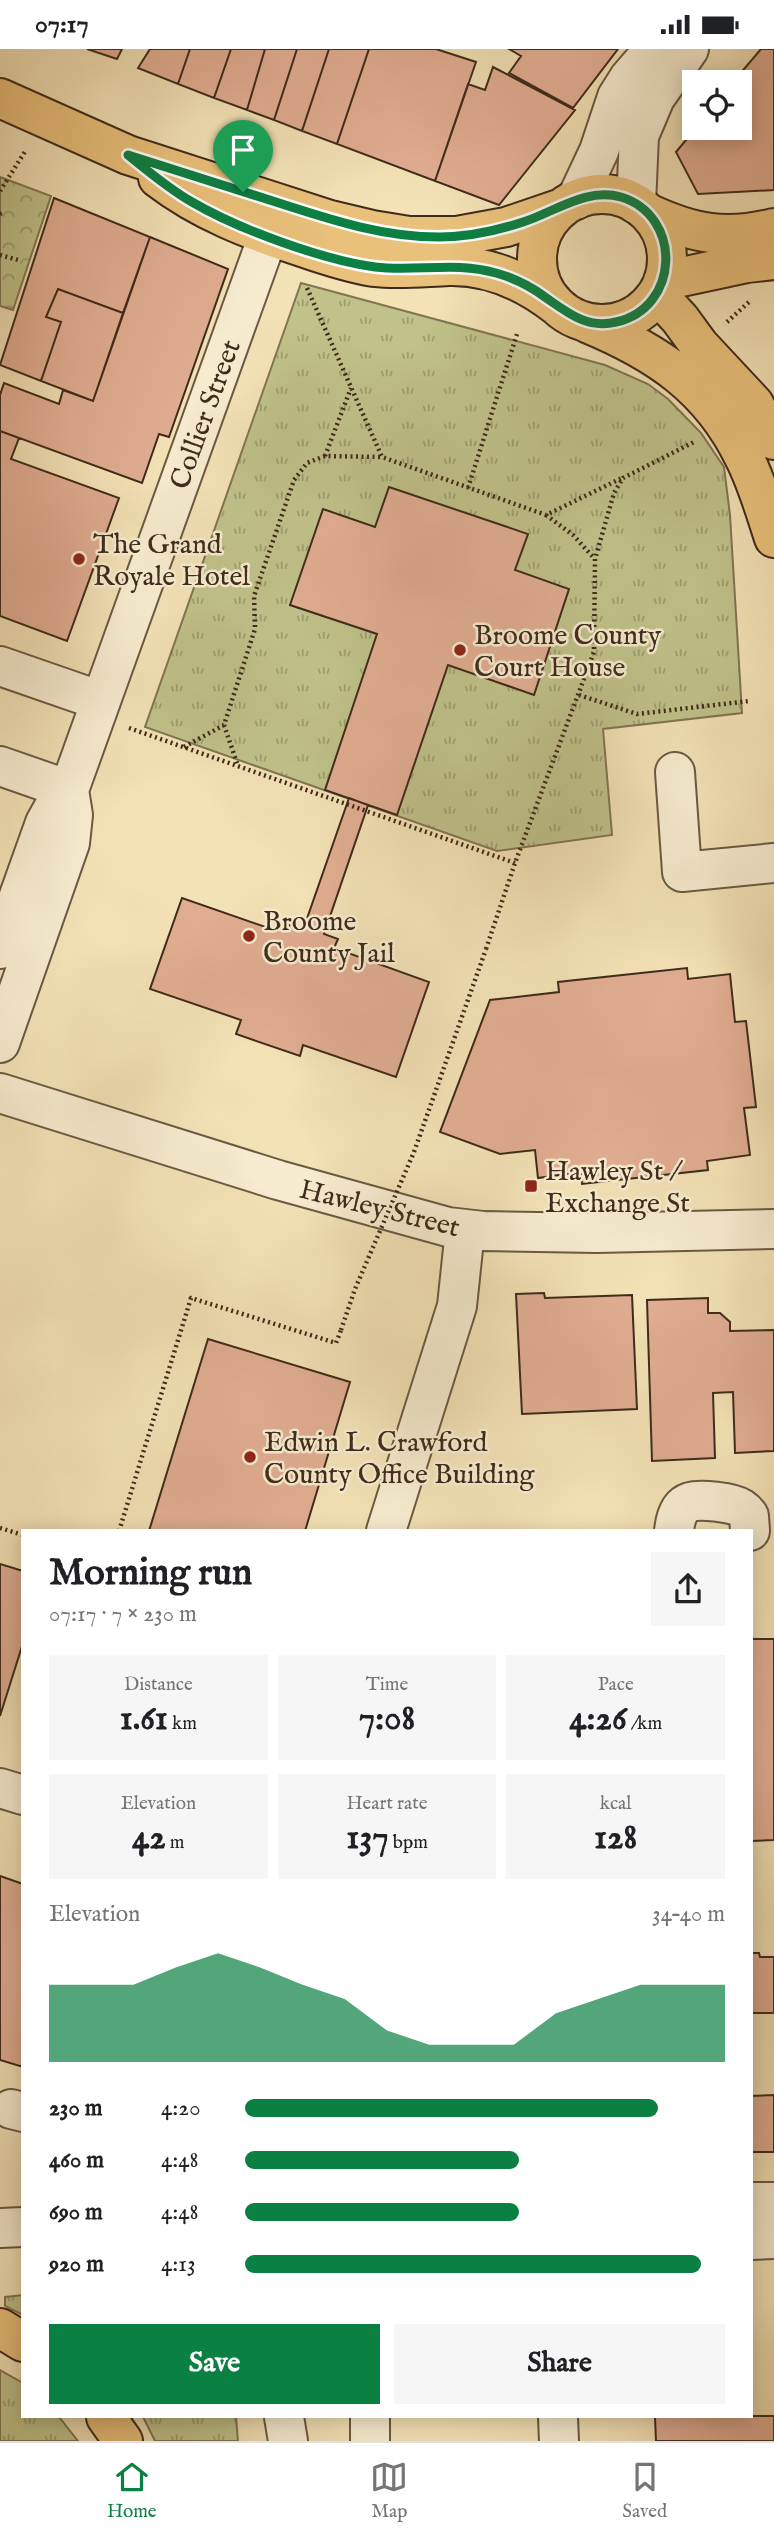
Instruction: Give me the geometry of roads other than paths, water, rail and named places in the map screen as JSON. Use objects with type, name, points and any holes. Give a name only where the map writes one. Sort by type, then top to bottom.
[{"type":"main road","points":[[0,98],[128,155],[330,220],[409,236],[474,234],[523,222],[591,195],[606,194],[676,225],[716,235],[742,235],[774,228]]},
{"type":"main road","points":[[128,155],[191,201],[268,236],[329,256],[375,267],[407,269],[463,266],[486,270],[522,283],[569,314],[656,357],[700,392],[725,423],[744,457],[774,538]]},
{"type":"main road","points":[[569,204],[544,230],[537,252],[537,267],[541,281],[569,314],[603,324],[624,320],[643,309],[660,287],[667,260],[666,245],[661,232],[642,209]]},
{"type":"main road","points":[[660,287],[747,263],[774,260]]},
{"type":"main road","points":[[660,287],[699,345],[754,404],[774,440]]},
{"type":"main road","points":[[0,2328],[21,2341]]},
{"type":"main road","points":[[107,2418],[123,2441]]},
{"type":"street","points":[[569,204],[599,151],[617,97],[653,49]]},
{"type":"street","points":[[642,209],[639,135],[655,98],[689,49]]},
{"type":"street","name":"Collier Street","points":[[0,949],[14,865],[55,805],[69,790],[268,236]]},
{"type":"street","points":[[0,666],[98,709]]},
{"type":"street","points":[[0,766],[69,790]]},
{"type":"street","points":[[675,772],[682,872],[774,863]]},
{"type":"street","name":"Collier Street","points":[[0,1043],[70,843],[74,815],[69,790]]},
{"type":"street","name":"Hawley Street","points":[[0,1093],[278,1180],[415,1220],[465,1230],[597,1233],[774,1229]]},
{"type":"street","points":[[387,1529],[457,1306],[465,1230]]},
{"type":"street","points":[[674,1529],[682,1507],[690,1502],[726,1502],[741,1507],[749,1516],[750,1529]]},
{"type":"street","points":[[0,1788],[21,1794]]},
{"type":"street","points":[[753,2202],[774,2202]]},
{"type":"street","points":[[0,2228],[21,2227]]},
{"type":"street","points":[[753,2240],[774,2239]]},
{"type":"street","points":[[0,2254],[21,2253]]},
{"type":"street","points":[[284,2418],[288,2441]]},
{"type":"street","points":[[370,2418],[370,2441]]},
{"type":"street","points":[[558,2418],[559,2441]]},
{"type":"place","name":"The Grand Royale Hotel","points":[[79,559]]},
{"type":"place","name":"Broome County Court House","points":[[460,650]]},
{"type":"place","name":"Broome County Jail","points":[[249,936]]},
{"type":"place","name":"Hawley St / Exchange St","points":[[531,1186]]},
{"type":"place","name":"Edwin L. Crawford County Office Building","points":[[250,1457]]}]
